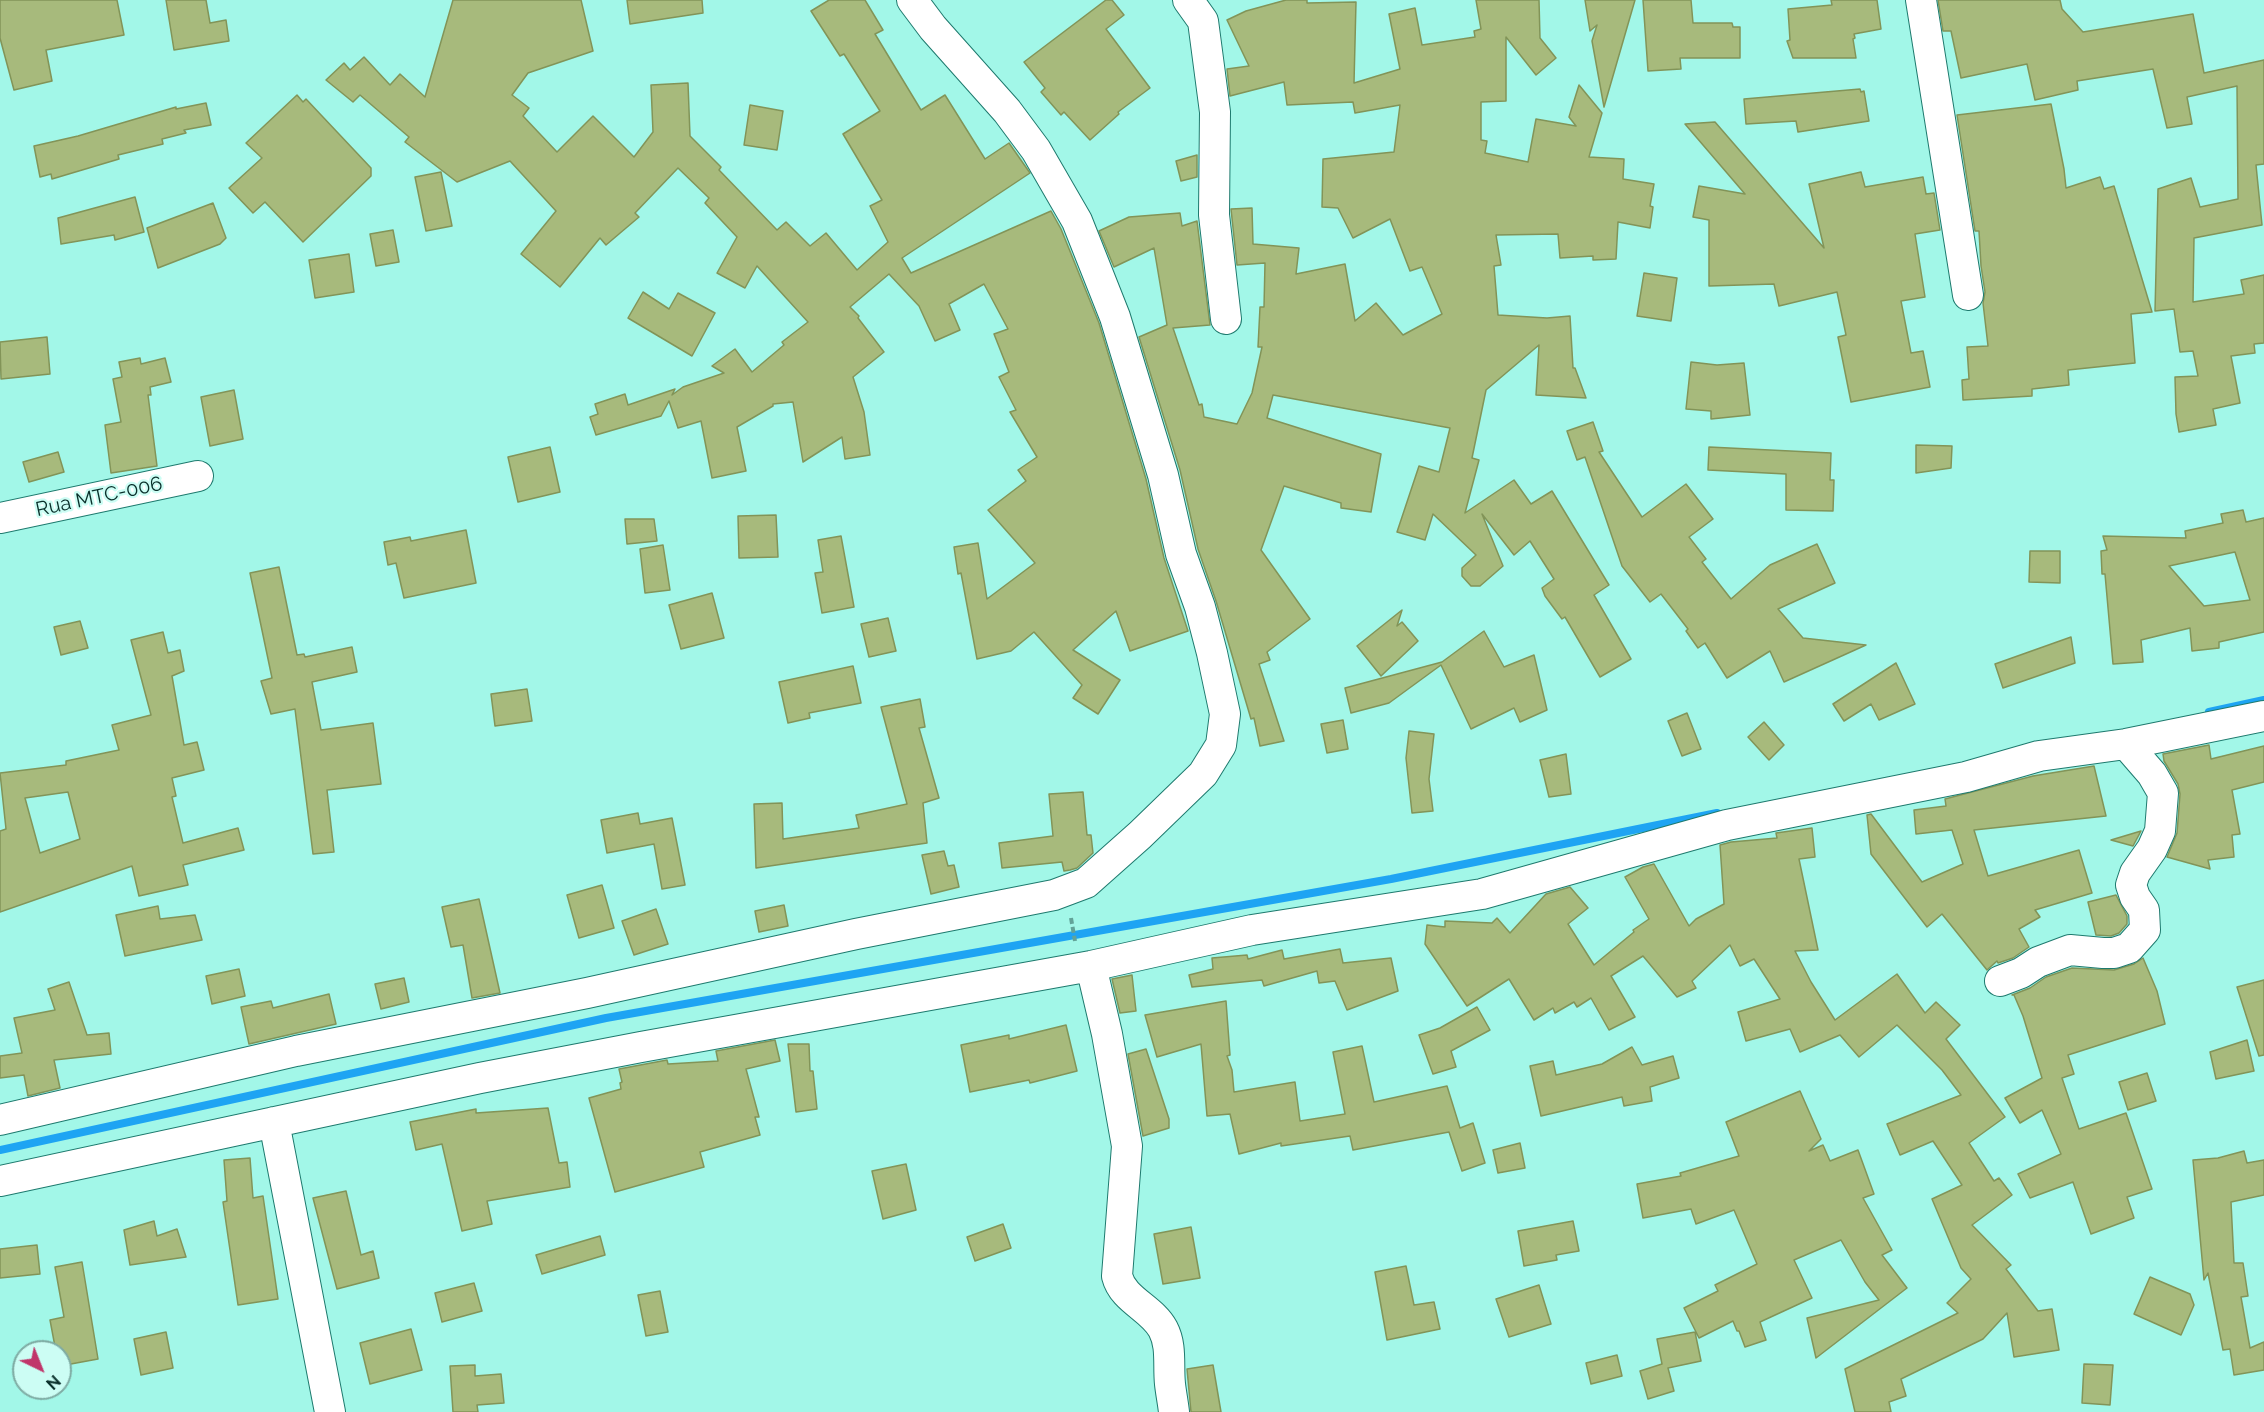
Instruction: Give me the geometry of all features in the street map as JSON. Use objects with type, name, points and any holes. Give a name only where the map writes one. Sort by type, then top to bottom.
[{"type":"street","points":[[0,1120],[296,1051],[587,993],[856,934],[1054,895],[1086,883],[1203,774],[1221,745],[1225,714],[1200,607],[1181,554],[1163,475],[1115,317],[1077,221],[1036,150],[1007,111],[933,28],[912,0]]},
{"type":"street","points":[[1188,0],[1203,21],[1215,112],[1214,215],[1226,319]]},
{"type":"street","points":[[1922,0],[1968,295]]},
{"type":"street","name":"Rua MTC-006","points":[[0,518],[198,476]]},
{"type":"street","points":[[0,1181],[480,1078],[1084,958],[1482,894],[1727,825],[1966,777],[2040,756],[2126,744],[2264,716]]},
{"type":"street","points":[[2000,981],[2038,962],[2070,950],[2114,953],[2129,948],[2145,930],[2144,910],[2134,897],[2131,885],[2135,873],[2152,849],[2160,831],[2163,794],[2152,774],[2126,744]]},
{"type":"street","points":[[1084,958],[1107,1034],[1127,1146],[1117,1276],[1121,1287],[1158,1321],[1163,1329],[1169,1347],[1170,1384],[1174,1412]]},
{"type":"street","points":[[274,1122],[330,1412]]},
{"type":"path","points":[[1070,914],[1084,958]]},
{"type":"building","points":[[0,0],[117,0],[124,35],[46,50],[52,81],[14,90],[0,38]]},
{"type":"building","points":[[166,0],[206,0],[210,23],[226,20],[229,41],[174,50]]},
{"type":"building","points":[[453,0],[581,0],[593,51],[528,73],[512,95],[529,108],[523,116],[557,152],[593,116],[634,157],[653,132],[651,85],[688,83],[690,136],[721,167],[719,170],[777,230],[786,222],[810,246],[826,233],[857,270],[888,242],[870,206],[882,200],[843,134],[880,111],[844,54],[840,56],[811,11],[829,0],[865,0],[883,30],[875,34],[921,110],[945,95],[985,159],[1009,143],[1030,173],[902,258],[911,273],[1051,211],[1061,229],[1099,323],[1146,479],[1164,558],[1188,631],[1130,651],[1116,611],[1073,650],[1120,680],[1098,714],[1073,698],[1082,685],[1034,632],[1011,651],[977,659],[954,547],[978,543],[987,599],[1035,563],[988,510],[1026,481],[1018,470],[1037,457],[1010,412],[1016,410],[999,377],[1009,372],[994,334],[1008,329],[984,284],[949,304],[960,330],[935,341],[919,306],[889,274],[850,307],[884,352],[853,377],[864,412],[870,455],[845,459],[842,437],[803,462],[793,402],[773,404],[737,427],[746,471],[712,478],[701,421],[678,428],[669,401],[661,416],[596,435],[590,417],[598,414],[595,404],[625,394],[628,405],[675,389],[672,395],[683,387],[724,373],[712,366],[735,349],[752,372],[784,345],[782,342],[808,322],[757,266],[745,288],[717,273],[737,237],[705,203],[709,198],[678,168],[635,213],[639,217],[606,245],[600,238],[560,287],[521,254],[556,211],[510,161],[457,182],[405,142],[409,137],[360,95],[353,102],[326,80],[344,63],[350,70],[364,57],[390,85],[400,74],[425,97]]},
{"type":"building","points":[[627,0],[702,0],[703,13],[630,24]]},
{"type":"building","points":[[1106,0],[1112,0],[1124,15],[1106,29],[1150,88],[1118,112],[1119,114],[1090,140],[1064,112],[1061,115],[1041,92],[1045,88],[1024,62]]},
{"type":"building","points":[[1286,0],[1307,0],[1307,3],[1356,2],[1354,83],[1400,69],[1389,14],[1415,8],[1422,45],[1475,37],[1474,31],[1481,29],[1476,0],[1539,0],[1540,38],[1556,58],[1536,75],[1506,37],[1506,101],[1481,102],[1481,140],[1487,141],[1485,153],[1528,162],[1536,119],[1576,126],[1569,117],[1579,85],[1602,113],[1589,157],[1624,159],[1623,179],[1654,184],[1650,206],[1653,207],[1650,228],[1618,222],[1616,259],[1593,260],[1593,256],[1560,258],[1558,234],[1496,235],[1501,265],[1494,266],[1498,315],[1547,318],[1570,316],[1573,368],[1575,368],[1586,398],[1536,395],[1539,345],[1486,390],[1472,458],[1479,460],[1465,513],[1514,480],[1531,504],[1552,491],[1609,585],[1594,595],[1631,659],[1600,677],[1565,617],[1562,619],[1545,596],[1542,588],[1554,579],[1530,541],[1514,555],[1482,514],[1503,566],[1480,586],[1471,586],[1462,576],[1462,568],[1476,555],[1433,514],[1425,540],[1397,532],[1419,466],[1439,472],[1450,428],[1273,395],[1267,418],[1381,454],[1371,512],[1341,508],[1341,503],[1284,486],[1261,550],[1310,619],[1267,652],[1270,660],[1259,664],[1284,741],[1260,746],[1254,718],[1251,719],[1198,549],[1180,470],[1139,337],[1167,325],[1154,248],[1114,267],[1099,231],[1129,217],[1180,213],[1182,226],[1197,221],[1210,325],[1173,328],[1199,405],[1202,404],[1204,417],[1237,424],[1252,393],[1262,347],[1258,347],[1260,307],[1264,307],[1265,263],[1237,265],[1231,209],[1252,208],[1253,244],[1299,248],[1296,274],[1345,264],[1355,321],[1376,303],[1403,335],[1442,314],[1422,267],[1410,271],[1390,219],[1353,238],[1338,208],[1322,207],[1323,159],[1394,152],[1400,105],[1355,113],[1353,102],[1287,105],[1284,82],[1230,96],[1227,69],[1249,66],[1227,20],[1246,11]]},
{"type":"building","points":[[1585,0],[1635,0],[1604,107],[1592,41],[1597,25],[1590,31]]},
{"type":"building","points":[[1643,0],[1691,0],[1693,23],[1732,23],[1733,27],[1740,27],[1740,58],[1680,58],[1681,69],[1648,71]]},
{"type":"building","points":[[1831,0],[1877,0],[1881,29],[1854,34],[1856,58],[1793,58],[1787,41],[1790,40],[1788,9],[1832,5]]},
{"type":"building","points":[[1938,0],[2060,0],[2062,9],[2083,32],[2193,14],[2204,73],[2264,60],[2264,164],[2256,165],[2262,225],[2194,238],[2193,302],[2244,294],[2241,280],[2264,275],[2264,343],[2254,344],[2255,353],[2231,356],[2240,403],[2213,409],[2216,425],[2179,432],[2175,377],[2198,376],[2193,351],[2180,352],[2174,309],[2155,311],[2158,189],[2191,178],[2200,207],[2238,199],[2237,86],[2187,97],[2192,124],[2167,128],[2153,69],[2077,81],[2078,90],[2035,100],[2027,64],[1961,78],[1951,31],[1943,31]]},
{"type":"building","points":[[1860,89],[1861,92],[1864,91],[1869,121],[1798,132],[1796,121],[1746,124],[1744,99]]},
{"type":"building","points":[[297,95],[303,102],[306,99],[371,168],[371,176],[303,242],[265,202],[253,213],[229,188],[262,158],[246,143]]},
{"type":"building","points":[[206,103],[211,125],[184,130],[186,133],[162,139],[163,144],[118,155],[119,159],[52,179],[51,174],[40,177],[34,146],[78,136],[176,107],[176,109]]},
{"type":"building","points":[[2051,104],[2066,188],[2100,177],[2104,189],[2114,186],[2152,312],[2131,314],[2135,363],[2068,370],[2069,385],[2032,389],[2032,396],[1963,400],[1962,380],[1969,379],[1967,347],[1988,346],[1979,231],[1975,231],[1957,115]]},
{"type":"building","points":[[750,105],[783,111],[777,150],[744,145]]},
{"type":"building","points":[[1715,122],[1824,248],[1809,184],[1861,172],[1865,187],[1923,177],[1926,194],[1934,193],[1940,230],[1915,234],[1925,297],[1901,301],[1911,353],[1923,351],[1930,387],[1851,402],[1838,337],[1846,335],[1837,292],[1779,306],[1774,284],[1709,286],[1709,220],[1693,217],[1699,186],[1745,194],[1685,124]]},
{"type":"building","points":[[1197,155],[1197,177],[1181,181],[1176,161]]},
{"type":"building","points":[[441,172],[452,226],[426,231],[415,177]]},
{"type":"building","points":[[135,197],[144,232],[115,240],[114,235],[61,244],[58,218]]},
{"type":"building","points":[[213,203],[226,238],[220,244],[158,268],[147,228]]},
{"type":"building","points":[[393,230],[399,262],[376,266],[370,234]]},
{"type":"building","points":[[349,254],[354,292],[315,298],[309,260]]},
{"type":"building","points":[[1644,273],[1677,278],[1671,321],[1637,316]]},
{"type":"building","points":[[643,292],[669,309],[678,293],[715,313],[692,356],[628,318]]},
{"type":"building","points":[[47,337],[50,374],[1,379],[0,342]]},
{"type":"building","points":[[140,358],[141,364],[165,358],[171,382],[150,387],[151,395],[148,395],[157,466],[111,473],[105,425],[121,422],[113,379],[122,377],[119,362]]},
{"type":"building","points":[[1691,362],[1717,365],[1744,363],[1750,415],[1711,419],[1711,411],[1686,409]]},
{"type":"building","points":[[234,390],[243,439],[210,446],[201,397]]},
{"type":"building","points":[[1593,422],[1603,451],[1599,452],[1642,517],[1686,484],[1713,519],[1689,537],[1706,559],[1702,562],[1731,599],[1770,565],[1817,544],[1835,583],[1778,609],[1803,638],[1866,645],[1784,682],[1770,651],[1727,678],[1705,643],[1698,648],[1686,631],[1688,629],[1661,594],[1650,602],[1622,566],[1585,457],[1577,460],[1567,431]]},
{"type":"building","points":[[1916,445],[1952,446],[1951,468],[1916,473]]},
{"type":"building","points":[[550,447],[560,492],[518,502],[508,457]]},
{"type":"building","points":[[1709,447],[1831,453],[1830,480],[1834,480],[1833,511],[1786,510],[1786,474],[1708,470]]},
{"type":"building","points":[[58,452],[64,472],[29,482],[23,462]]},
{"type":"building","points":[[2243,510],[2246,522],[2264,518],[2264,632],[2219,642],[2219,648],[2192,651],[2190,628],[2141,640],[2143,662],[2113,664],[2105,574],[2102,574],[2101,551],[2107,550],[2103,536],[2186,538],[2185,531],[2223,523],[2221,514]],"holes":[[[2235,552],[2250,600],[2204,606],[2169,566]]]},
{"type":"building","points":[[776,515],[778,557],[739,558],[738,516]]},
{"type":"building","points":[[625,519],[654,519],[657,541],[627,544]]},
{"type":"building","points":[[466,530],[476,583],[404,598],[396,563],[388,565],[384,542],[410,537],[411,541]]},
{"type":"building","points":[[841,536],[854,607],[822,613],[815,573],[823,572],[818,540]]},
{"type":"building","points":[[663,545],[670,590],[645,593],[640,549]]},
{"type":"building","points":[[2030,551],[2060,551],[2060,583],[2029,582]]},
{"type":"building","points":[[279,567],[297,655],[304,654],[305,657],[352,647],[357,672],[312,682],[321,730],[373,723],[381,784],[327,790],[334,852],[313,854],[295,709],[271,714],[261,681],[272,678],[250,573]]},
{"type":"building","points":[[712,593],[724,638],[681,649],[669,605]]},
{"type":"building","points":[[1402,610],[1397,626],[1402,622],[1418,641],[1381,676],[1357,646]]},
{"type":"building","points":[[888,618],[896,651],[869,657],[861,624]]},
{"type":"building","points":[[80,621],[88,648],[61,655],[54,627]]},
{"type":"building","points":[[1484,631],[1504,667],[1534,655],[1547,710],[1520,722],[1514,708],[1471,729],[1441,665],[1389,703],[1351,713],[1345,688],[1442,662]]},
{"type":"building","points":[[163,632],[168,653],[180,650],[184,671],[172,676],[184,745],[197,742],[204,770],[172,778],[176,796],[172,797],[183,843],[238,828],[244,850],[183,865],[188,885],[139,896],[132,866],[0,912],[0,831],[6,829],[0,773],[66,765],[66,761],[119,750],[112,725],[151,715],[131,640]],"holes":[[[68,792],[80,839],[40,853],[25,798]]]},
{"type":"building","points":[[2071,637],[2075,663],[2003,688],[1995,664]]},
{"type":"building","points":[[1896,663],[1915,704],[1879,720],[1871,704],[1844,721],[1833,704]]},
{"type":"building","points":[[853,666],[861,703],[809,713],[810,718],[788,723],[779,682]]},
{"type":"building","points":[[527,689],[532,721],[495,726],[491,694]]},
{"type":"building","points":[[920,699],[925,727],[919,728],[939,798],[923,803],[927,843],[756,868],[754,804],[782,803],[783,839],[859,828],[856,815],[907,804],[881,707]]},
{"type":"building","points":[[1687,713],[1701,749],[1682,756],[1668,721]]},
{"type":"building","points":[[1343,720],[1348,749],[1327,753],[1321,724]]},
{"type":"building","points":[[1764,722],[1784,745],[1769,760],[1748,737]]},
{"type":"building","points":[[1409,731],[1434,734],[1429,779],[1433,811],[1412,813],[1406,758]]},
{"type":"building","points":[[2209,745],[2211,759],[2264,746],[2264,782],[2232,790],[2240,834],[2232,835],[2234,857],[2208,860],[2210,869],[2167,857],[2177,833],[2180,794],[2178,784],[2164,761],[2163,754]]},
{"type":"building","points":[[1566,754],[1571,794],[1549,797],[1540,760]]},
{"type":"building","points":[[2094,766],[2106,816],[1974,830],[1988,876],[2079,850],[2092,893],[2035,910],[2040,917],[2019,929],[2029,947],[2013,958],[1998,963],[1997,961],[1987,970],[1942,914],[1927,927],[1871,854],[1867,815],[1871,814],[1922,882],[1963,864],[1952,830],[1916,834],[1914,810],[1946,806],[1945,799],[2033,776]]},
{"type":"building","points":[[1083,792],[1087,835],[1091,835],[1093,853],[1077,868],[1064,871],[1062,862],[1002,868],[999,843],[1053,836],[1049,794]]},
{"type":"building","points":[[638,813],[640,824],[672,818],[685,885],[662,889],[654,844],[607,853],[601,820]]},
{"type":"building","points":[[1812,828],[1815,857],[1799,859],[1818,950],[1795,951],[1835,1020],[1897,974],[1925,1013],[1936,1002],[1960,1025],[1946,1039],[2005,1117],[1969,1143],[1994,1181],[1999,1178],[2012,1195],[1972,1225],[2011,1265],[2006,1269],[2038,1311],[2052,1309],[2059,1350],[2014,1357],[2007,1313],[1983,1339],[1901,1379],[1906,1396],[1889,1402],[1891,1412],[1855,1412],[1845,1369],[1958,1313],[1947,1303],[1971,1279],[1961,1268],[1932,1199],[1962,1185],[1933,1141],[1900,1155],[1887,1124],[1961,1095],[1942,1070],[1897,1025],[1859,1057],[1840,1035],[1800,1052],[1790,1029],[1746,1041],[1738,1012],[1780,999],[1754,959],[1740,966],[1730,945],[1692,981],[1696,988],[1677,997],[1643,956],[1611,976],[1635,1017],[1609,1030],[1591,998],[1577,1007],[1574,1002],[1555,1013],[1553,1008],[1534,1020],[1509,979],[1467,1006],[1425,944],[1427,925],[1445,927],[1445,921],[1492,923],[1497,918],[1510,933],[1546,894],[1570,887],[1588,908],[1568,924],[1594,965],[1634,932],[1633,930],[1649,919],[1625,877],[1654,864],[1689,926],[1696,919],[1724,904],[1720,845],[1777,838],[1776,833]]},
{"type":"building","points":[[2141,831],[2133,846],[2111,840]]},
{"type":"building","points":[[944,851],[948,866],[954,865],[959,887],[931,894],[922,855]]},
{"type":"building","points":[[602,885],[614,928],[579,938],[567,895]]},
{"type":"building","points":[[2116,895],[2127,916],[2127,924],[2119,933],[2111,936],[2096,935],[2088,902]]},
{"type":"building","points":[[479,899],[500,993],[472,998],[463,945],[451,947],[442,907]]},
{"type":"building","points":[[784,905],[788,926],[759,932],[755,911]]},
{"type":"building","points":[[158,906],[160,919],[195,915],[202,940],[125,956],[116,915]]},
{"type":"building","points":[[656,909],[668,944],[634,955],[622,921]]},
{"type":"building","points":[[1340,949],[1343,963],[1391,958],[1398,991],[1347,1010],[1335,981],[1319,983],[1317,971],[1264,986],[1262,980],[1192,987],[1189,975],[1213,969],[1212,958],[1247,955],[1248,959],[1282,950],[1284,959]]},
{"type":"building","points":[[2143,958],[2157,991],[2165,1024],[2068,1055],[2074,1074],[2062,1078],[2079,1129],[2126,1113],[2152,1189],[2127,1197],[2134,1218],[2091,1234],[2073,1182],[2030,1198],[2018,1174],[2061,1154],[2042,1110],[2020,1123],[2005,1098],[2042,1078],[2023,1016],[2012,995],[2030,988],[2046,977],[2072,968],[2114,970],[2134,964]]},
{"type":"building","points":[[239,969],[245,996],[212,1004],[206,976]]},
{"type":"building","points":[[1132,975],[1136,1011],[1120,1013],[1112,979]]},
{"type":"building","points":[[404,978],[409,1002],[381,1009],[375,984]]},
{"type":"building","points":[[2264,980],[2264,1055],[2259,1056],[2237,987]]},
{"type":"building","points":[[69,982],[87,1035],[109,1033],[111,1054],[54,1060],[60,1088],[28,1096],[24,1075],[0,1078],[0,1056],[22,1053],[14,1018],[55,1010],[48,989]]},
{"type":"building","points":[[329,994],[336,1024],[249,1044],[241,1007],[271,1001],[273,1008]]},
{"type":"building","points":[[1226,1001],[1230,1055],[1227,1056],[1232,1070],[1234,1092],[1295,1082],[1300,1121],[1345,1114],[1333,1052],[1362,1046],[1374,1102],[1447,1086],[1460,1128],[1473,1123],[1485,1163],[1462,1171],[1449,1132],[1353,1150],[1350,1136],[1281,1146],[1281,1143],[1239,1154],[1230,1114],[1207,1116],[1201,1044],[1157,1057],[1145,1015]]},
{"type":"building","points":[[1477,1007],[1490,1030],[1451,1051],[1456,1067],[1433,1074],[1419,1035],[1440,1028]]},
{"type":"building","points":[[1066,1025],[1077,1071],[1030,1083],[1029,1080],[970,1092],[961,1045],[1009,1035],[1009,1039]]},
{"type":"building","points":[[775,1040],[780,1061],[746,1069],[759,1117],[755,1117],[760,1135],[700,1152],[704,1167],[615,1192],[589,1098],[621,1089],[619,1069],[667,1060],[668,1064],[718,1061],[716,1051]]},
{"type":"building","points":[[2247,1040],[2254,1071],[2216,1079],[2210,1052]]},
{"type":"building","points":[[788,1044],[809,1044],[810,1071],[813,1071],[817,1109],[796,1112]]},
{"type":"building","points":[[1632,1047],[1642,1065],[1673,1056],[1679,1078],[1650,1087],[1652,1101],[1624,1106],[1622,1097],[1541,1116],[1530,1066],[1553,1061],[1556,1075],[1602,1064]]},
{"type":"building","points":[[1146,1049],[1169,1119],[1169,1128],[1143,1136],[1128,1054]]},
{"type":"building","points":[[2147,1073],[2156,1101],[2128,1110],[2119,1082]]},
{"type":"building","points":[[1800,1091],[1821,1139],[1809,1151],[1823,1145],[1830,1161],[1858,1150],[1874,1194],[1863,1198],[1892,1250],[1882,1255],[1907,1288],[1816,1358],[1807,1318],[1879,1300],[1865,1282],[1841,1240],[1794,1260],[1812,1298],[1760,1322],[1766,1340],[1745,1347],[1733,1321],[1699,1338],[1684,1308],[1718,1291],[1715,1285],[1757,1264],[1734,1210],[1696,1224],[1691,1209],[1643,1218],[1637,1184],[1681,1176],[1680,1173],[1739,1156],[1726,1122]]},
{"type":"building","points":[[548,1108],[559,1163],[567,1162],[570,1187],[487,1201],[492,1224],[462,1231],[442,1144],[416,1150],[410,1122],[476,1109],[476,1113]]},
{"type":"building","points":[[1520,1143],[1525,1168],[1498,1173],[1493,1150]]},
{"type":"building","points":[[2244,1151],[2247,1163],[2264,1160],[2264,1195],[2231,1202],[2234,1263],[2243,1263],[2248,1296],[2241,1297],[2250,1348],[2264,1342],[2264,1370],[2234,1375],[2230,1349],[2223,1350],[2208,1273],[2204,1280],[2193,1160],[2218,1158]]},
{"type":"building","points":[[250,1158],[253,1198],[263,1196],[278,1299],[238,1305],[223,1202],[227,1201],[224,1160]]},
{"type":"building","points":[[906,1164],[916,1210],[883,1219],[872,1171]]},
{"type":"building","points":[[346,1191],[361,1255],[373,1251],[379,1278],[337,1289],[313,1198]]},
{"type":"building","points":[[154,1221],[157,1236],[177,1229],[186,1257],[130,1265],[124,1230]]},
{"type":"building","points":[[1573,1221],[1579,1251],[1556,1255],[1557,1260],[1524,1266],[1518,1231]]},
{"type":"building","points":[[1003,1224],[1011,1248],[975,1261],[967,1237]]},
{"type":"building","points":[[1191,1227],[1200,1278],[1163,1284],[1154,1234]]},
{"type":"building","points":[[600,1236],[605,1255],[542,1274],[536,1255]]},
{"type":"building","points":[[37,1245],[40,1274],[0,1278],[0,1249]]},
{"type":"building","points":[[82,1262],[98,1359],[72,1364],[72,1340],[54,1340],[50,1320],[64,1317],[55,1267]]},
{"type":"building","points":[[1406,1266],[1414,1305],[1434,1302],[1440,1329],[1387,1340],[1375,1272]]},
{"type":"building","points":[[2150,1277],[2190,1294],[2194,1305],[2181,1335],[2134,1314]]},
{"type":"building","points":[[474,1283],[482,1311],[442,1322],[435,1293]]},
{"type":"building","points":[[1539,1285],[1551,1324],[1509,1337],[1496,1299]]},
{"type":"building","points":[[660,1291],[668,1332],[646,1336],[638,1295]]},
{"type":"building","points":[[411,1329],[422,1370],[370,1384],[360,1343]]},
{"type":"building","points":[[166,1332],[173,1368],[141,1375],[134,1339]]},
{"type":"building","points":[[1695,1332],[1701,1361],[1668,1368],[1674,1391],[1648,1399],[1640,1371],[1662,1364],[1657,1339]]},
{"type":"building","points":[[1617,1355],[1622,1376],[1591,1384],[1586,1363]]},
{"type":"building","points":[[2084,1364],[2113,1365],[2110,1405],[2082,1403]]},
{"type":"building","points":[[475,1365],[475,1376],[501,1374],[504,1403],[477,1405],[478,1412],[453,1412],[450,1366]]},
{"type":"building","points":[[1213,1365],[1221,1412],[1191,1412],[1187,1369]]},
{"type":"waterway","points":[[2209,712],[2264,700]]},
{"type":"waterway","points":[[0,1150],[606,1018],[1391,879],[1717,813]]}]
